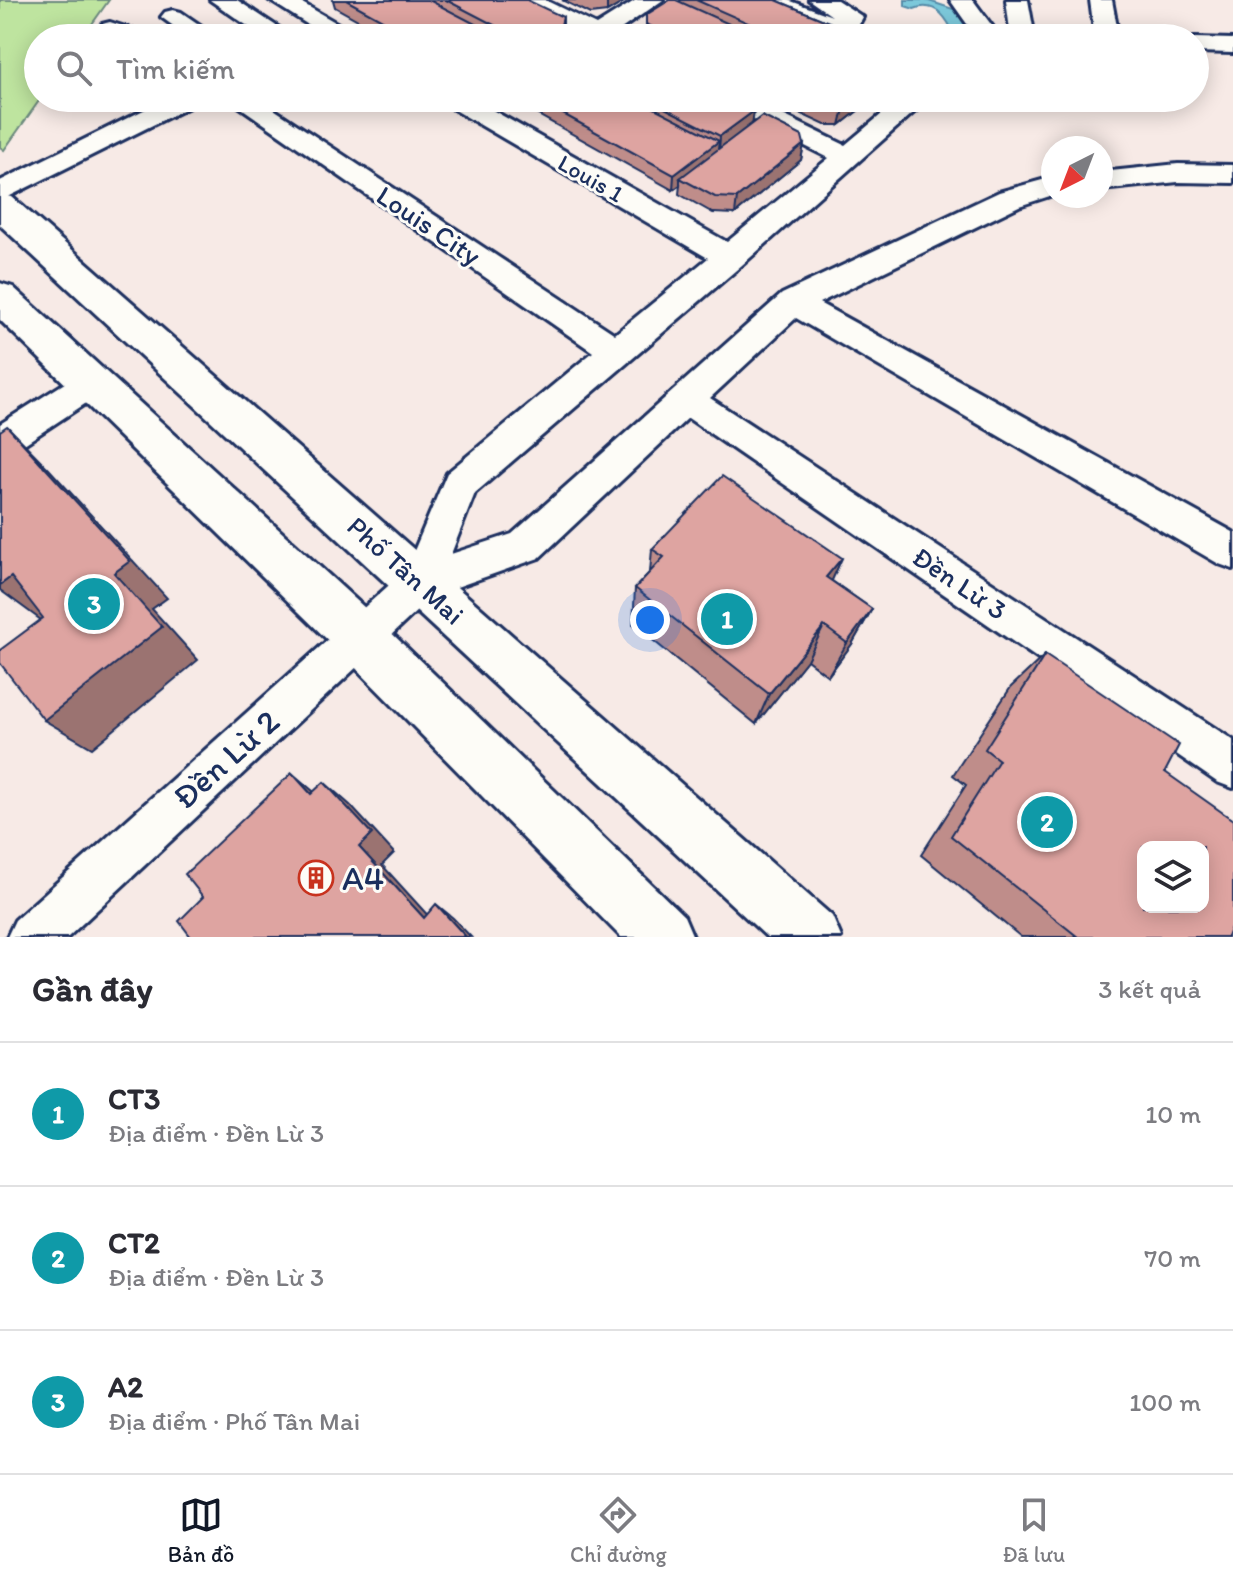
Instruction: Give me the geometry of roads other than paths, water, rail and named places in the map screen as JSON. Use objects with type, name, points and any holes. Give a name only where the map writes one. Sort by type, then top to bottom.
[{"type":"main road","name":"Phố Tân Mai","points":[[0,205],[811,937]]},
{"type":"main road","points":[[0,297],[359,636],[663,937]]},
{"type":"street","points":[[221,0],[261,24]]},
{"type":"street","points":[[280,0],[313,24]]},
{"type":"street","points":[[527,0],[573,24]]},
{"type":"street","points":[[617,24],[652,0]]},
{"type":"street","points":[[769,0],[832,24]]},
{"type":"street","points":[[820,0],[851,17],[849,23],[842,24]]},
{"type":"street","points":[[961,0],[979,24]]},
{"type":"street","points":[[1017,0],[1021,24]]},
{"type":"street","points":[[1101,0],[1105,24]]},
{"type":"street","points":[[173,17],[184,24]]},
{"type":"street","points":[[1209,45],[1233,46]]},
{"type":"street","points":[[0,192],[160,112]]},
{"type":"street","name":"Louis City","points":[[261,112],[617,352]]},
{"type":"street","name":"Louis 1","points":[[489,112],[731,258]]},
{"type":"street","points":[[756,112],[848,157]]},
{"type":"street","points":[[421,582],[460,484],[901,112]]},
{"type":"street","points":[[1113,180],[1178,173],[1233,174]]},
{"type":"street","points":[[421,582],[525,546],[793,302],[1009,199],[1041,190]]},
{"type":"street","points":[[793,302],[1233,552]]},
{"type":"street","points":[[0,442],[91,383]]},
{"type":"street","name":"Đền Lừ 3","points":[[686,399],[1233,766]]},
{"type":"street","name":"Đền Lừ 2","points":[[32,937],[421,582]]},
{"type":"water","points":[[905,0],[926,0],[959,11],[965,24],[948,24],[941,13],[929,7],[914,9],[905,6]]},
{"type":"place","name":"A2","points":[[94,604]]},
{"type":"place","name":"CT3","points":[[727,619]]},
{"type":"place","name":"CT2","points":[[1047,822]]},
{"type":"place","name":"A4","points":[[316,878]]}]
